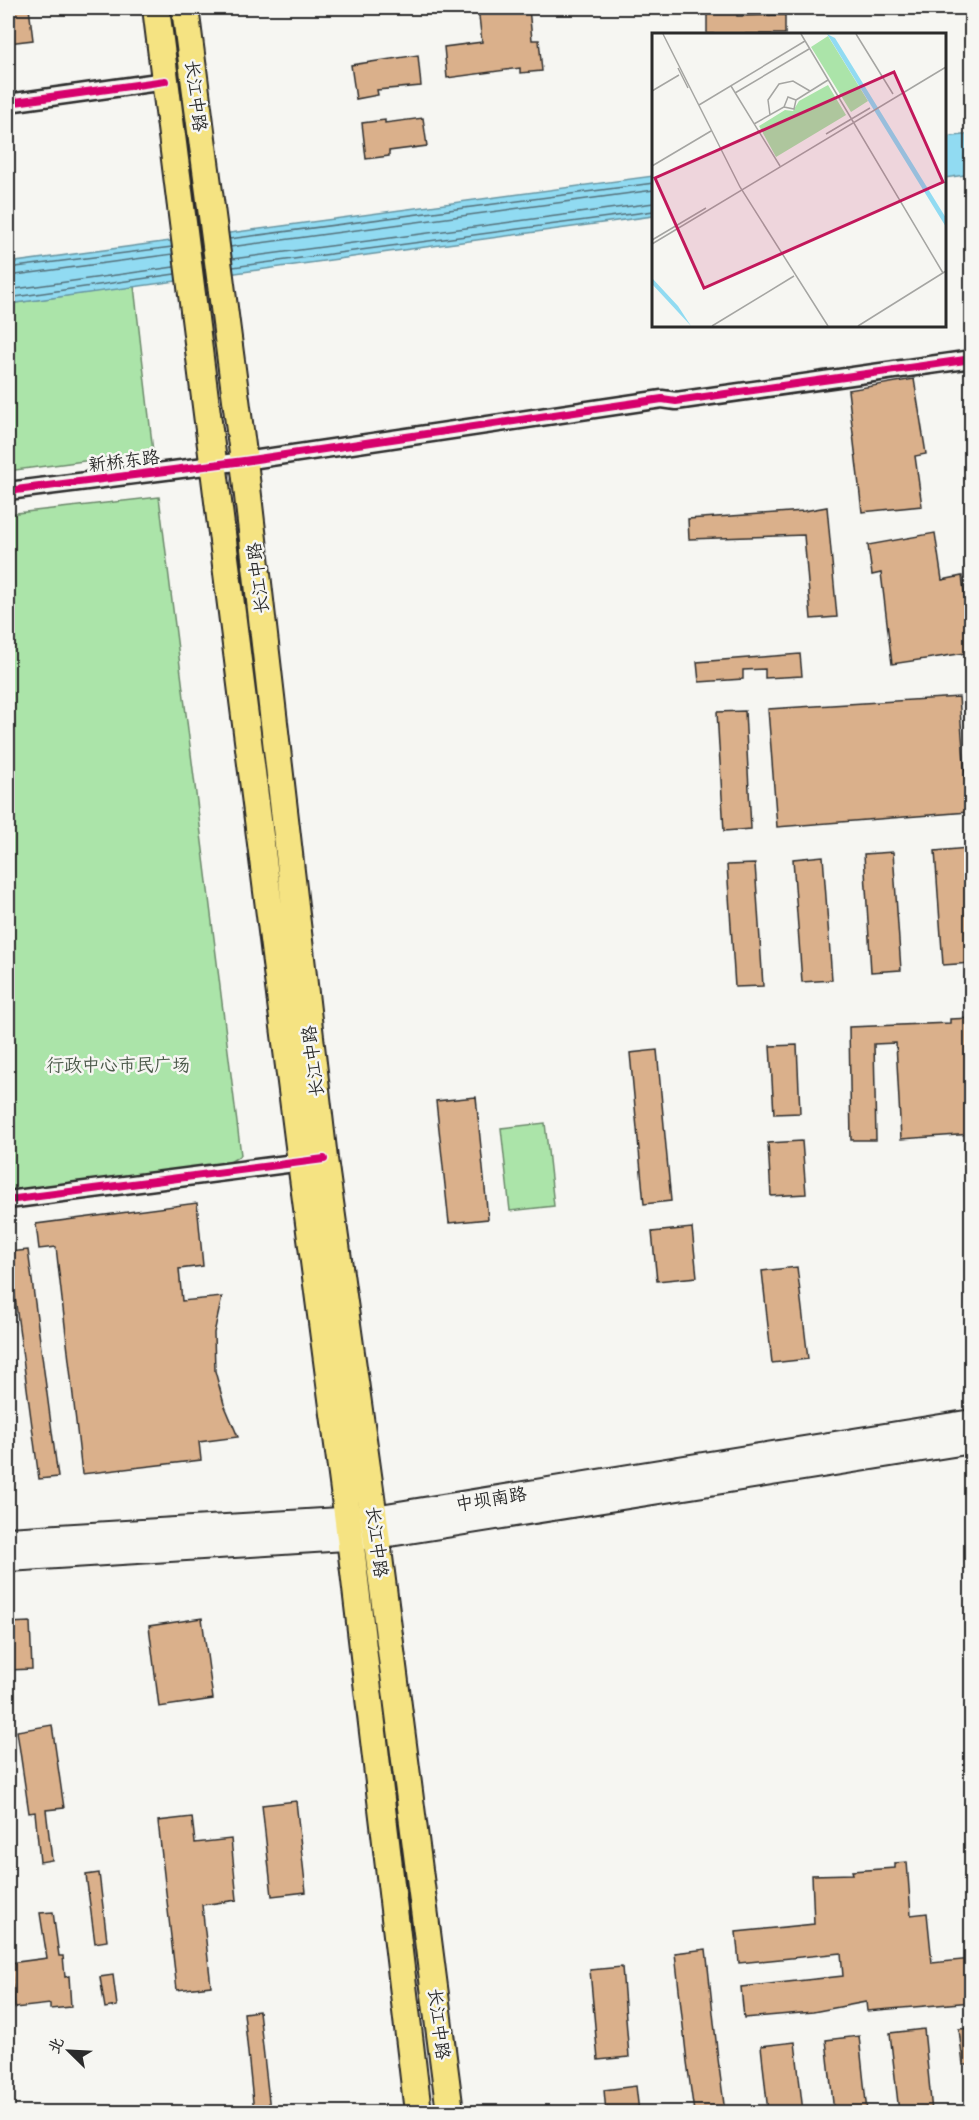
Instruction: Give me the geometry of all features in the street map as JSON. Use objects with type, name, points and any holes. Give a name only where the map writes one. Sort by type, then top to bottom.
[{"type":"main road","name":"长江中路","points":[[156,8],[212,465],[313,1161],[376,1527],[450,2112]]},
{"type":"main road","name":"长江中路","points":[[185,8],[244,461],[349,1530],[418,2112]]},
{"type":"main road","name":"中坝南路","points":[[376,1527],[972,1422]]},
{"type":"main road","name":"中坝南路","points":[[8,1559],[376,1527],[972,1441]]},
{"type":"main road","name":"中坝南路","points":[[8,1540],[349,1530]]},
{"type":"street","points":[[8,103],[165,81]]},
{"type":"street","name":"新桥东路","points":[[8,491],[244,461],[662,399],[676,401],[972,359]]},
{"type":"street","points":[[8,1200],[313,1161]]},
{"type":"green space","points":[[134,286],[153,452],[8,471],[8,304]]},
{"type":"green space","name":"行政中心市民广场","points":[[159,497],[241,1155],[227,1164],[8,1192],[8,514]]},
{"type":"green space","points":[[545,1123],[554,1206],[510,1211],[501,1128]]},
{"type":"water","points":[[971,134],[971,174],[946,178],[946,137]]},
{"type":"water","points":[[652,176],[652,216],[8,304],[8,263]]},
{"type":"building","points":[[8,8],[29,8],[33,40],[8,43]]},
{"type":"building","points":[[478,8],[529,8],[532,40],[539,40],[542,71],[520,73],[520,68],[447,78],[444,47],[482,42]]},
{"type":"building","points":[[707,8],[737,8],[737,16],[785,15],[785,33],[707,33]]},
{"type":"building","points":[[418,55],[421,86],[377,90],[378,95],[356,99],[351,65]]},
{"type":"building","points":[[423,118],[427,146],[389,151],[389,156],[366,159],[362,123],[385,120],[385,123]]},
{"type":"building","points":[[914,379],[926,454],[915,456],[922,506],[862,512],[848,390]]},
{"type":"building","points":[[827,507],[837,617],[811,619],[804,535],[689,539],[688,519],[804,511]]},
{"type":"building","points":[[935,533],[942,580],[962,576],[972,652],[892,664],[881,573],[872,575],[868,545]]},
{"type":"building","points":[[800,654],[802,676],[765,678],[765,669],[743,670],[743,679],[699,682],[697,662]]},
{"type":"building","points":[[959,697],[968,812],[777,827],[768,709]]},
{"type":"building","points":[[745,711],[751,829],[724,831],[717,712]]},
{"type":"building","points":[[968,848],[972,963],[943,965],[935,851]]},
{"type":"building","points":[[893,852],[901,970],[871,972],[864,854]]},
{"type":"building","points":[[823,856],[832,980],[802,982],[793,859]]},
{"type":"building","points":[[755,864],[763,986],[735,987],[727,865]]},
{"type":"building","points":[[972,1018],[972,1134],[901,1139],[896,1043],[874,1044],[876,1140],[851,1140],[849,1027],[950,1023],[950,1019]]},
{"type":"building","points":[[797,1045],[800,1113],[774,1114],[770,1046]]},
{"type":"building","points":[[657,1050],[671,1201],[644,1204],[630,1053]]},
{"type":"building","points":[[476,1097],[488,1219],[449,1223],[436,1101]]},
{"type":"building","points":[[802,1141],[806,1194],[771,1196],[768,1143]]},
{"type":"building","points":[[197,1203],[203,1266],[179,1269],[182,1301],[222,1297],[214,1333],[215,1371],[224,1404],[238,1437],[199,1442],[201,1460],[82,1474],[56,1247],[39,1249],[36,1224]]},
{"type":"building","points":[[692,1228],[697,1277],[657,1281],[652,1232]]},
{"type":"building","points":[[28,1250],[58,1477],[39,1479],[9,1252]]},
{"type":"building","points":[[797,1267],[808,1359],[772,1363],[762,1271]]},
{"type":"building","points":[[202,1618],[213,1699],[159,1707],[149,1626]]},
{"type":"building","points":[[30,1622],[32,1669],[8,1670],[8,1623]]},
{"type":"building","points":[[52,1725],[64,1808],[46,1810],[52,1860],[40,1862],[35,1812],[29,1813],[17,1731]]},
{"type":"building","points":[[296,1801],[306,1892],[272,1896],[262,1805]]},
{"type":"building","points":[[192,1817],[195,1843],[231,1839],[237,1900],[202,1905],[211,1986],[177,1990],[158,1821]]},
{"type":"building","points":[[907,1862],[911,1915],[927,1913],[932,1963],[972,1959],[972,2002],[867,2011],[866,2002],[813,2012],[744,2018],[741,1987],[843,1976],[841,1953],[739,1963],[736,1932],[814,1924],[812,1875],[853,1874],[852,1871],[895,1868],[895,1863]]},
{"type":"building","points":[[99,1873],[107,1941],[95,1943],[86,1875]]},
{"type":"building","points":[[53,1912],[59,1956],[63,1956],[65,1977],[69,1976],[71,2007],[50,2009],[50,2004],[15,2008],[10,1963],[47,1958],[40,1913]]},
{"type":"building","points":[[706,1949],[725,2112],[694,2112],[687,2062],[675,1953]]},
{"type":"building","points":[[622,1967],[629,2057],[598,2060],[590,1970]]},
{"type":"building","points":[[113,1975],[117,2006],[105,2008],[100,1977]]},
{"type":"building","points":[[259,2011],[270,2110],[254,2112],[244,2013]]},
{"type":"building","points":[[972,2028],[972,2065],[963,2065],[959,2029]]},
{"type":"building","points":[[924,2029],[932,2112],[899,2112],[890,2033]]},
{"type":"building","points":[[859,2036],[867,2112],[834,2112],[826,2040]]},
{"type":"building","points":[[795,2042],[803,2112],[768,2112],[761,2046]]},
{"type":"building","points":[[636,2086],[639,2112],[606,2112],[604,2090]]},
{"type":"cycle path","points":[[8,103],[165,81]]},
{"type":"cycle path","points":[[8,491],[244,461],[662,399],[676,401],[972,359]]},
{"type":"cycle path","points":[[8,1200],[324,1159]]}]
